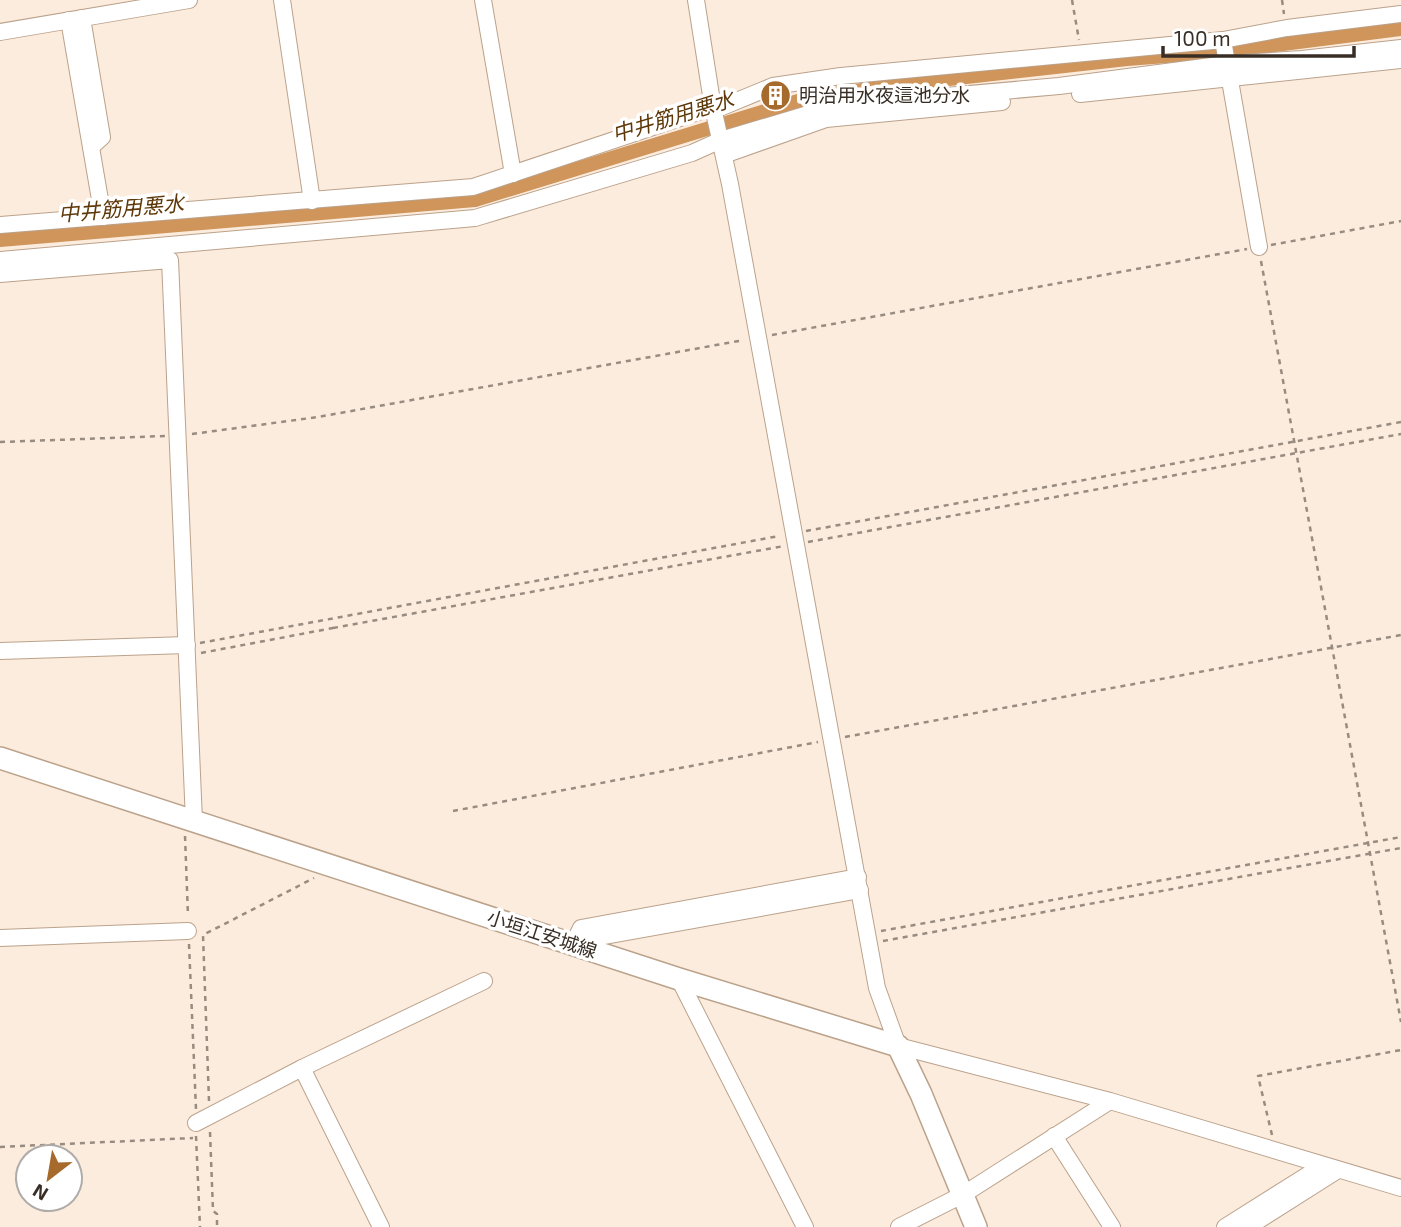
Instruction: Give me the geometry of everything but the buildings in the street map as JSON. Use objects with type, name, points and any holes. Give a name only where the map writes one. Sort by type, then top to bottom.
[{"type":"main road","name":"小垣江安城線","points":[[0,758],[678,979],[898,1046]]},
{"type":"main road","points":[[898,1046],[921,1094],[976,1227]]},
{"type":"street","points":[[0,32],[189,0]]},
{"type":"street","points":[[282,0],[312,201]]},
{"type":"street","points":[[483,0],[513,174]]},
{"type":"street","points":[[492,0],[505,72],[496,78]]},
{"type":"street","points":[[696,0],[714,113],[759,338],[877,988],[898,1046],[1110,1101],[1401,1188]]},
{"type":"street","points":[[0,225],[473,187],[714,113],[773,86],[1223,41],[1401,14]]},
{"type":"street","points":[[76,19],[102,137],[91,148],[103,217]]},
{"type":"street","points":[[1223,41],[1259,247]]},
{"type":"street","points":[[0,260],[475,218],[722,144],[835,106],[1059,86],[1401,48]]},
{"type":"street","points":[[1227,68],[1401,60]]},
{"type":"street","points":[[0,274],[170,260],[187,650],[189,820]]},
{"type":"street","points":[[0,651],[187,650]]},
{"type":"street","points":[[573,944],[859,884]]},
{"type":"street","points":[[0,938],[188,930]]},
{"type":"street","points":[[678,979],[805,1227]]},
{"type":"street","points":[[201,1125],[302,1068],[484,981]]},
{"type":"street","points":[[302,1068],[381,1227]]},
{"type":"street","points":[[899,1227],[964,1194],[1110,1101]]},
{"type":"street","points":[[1054,1136],[1112,1227]]},
{"type":"street","points":[[1225,1227],[1330,1168]]},
{"type":"street","points":[[1248,1227],[1330,1168]]},
{"type":"path","points":[[1072,0],[1082,54]]},
{"type":"path","points":[[0,442],[177,436],[318,417],[1401,221]]},
{"type":"path","points":[[1259,247],[1401,1022]]},
{"type":"path","points":[[187,650],[333,629],[1401,434]]},
{"type":"path","points":[[453,811],[1401,635]]},
{"type":"path","points":[[189,820],[188,930],[201,1125],[213,1211],[217,1214],[218,1227]]},
{"type":"path","points":[[869,938],[1401,837]]},
{"type":"path","points":[[869,938],[1401,848]]},
{"type":"path","points":[[200,1227],[203,935],[336,867]]},
{"type":"path","points":[[1276,1152],[1258,1076],[1401,1050]]},
{"type":"path","points":[[0,1147],[201,1125]]},
{"type":"waterway","name":"中井筋用悪水","points":[[0,240],[475,200],[811,97],[922,82],[1127,59],[1220,52],[1401,29]]},
{"type":"place","name":"明治用水夜這池分水","points":[[776,95]]}]
